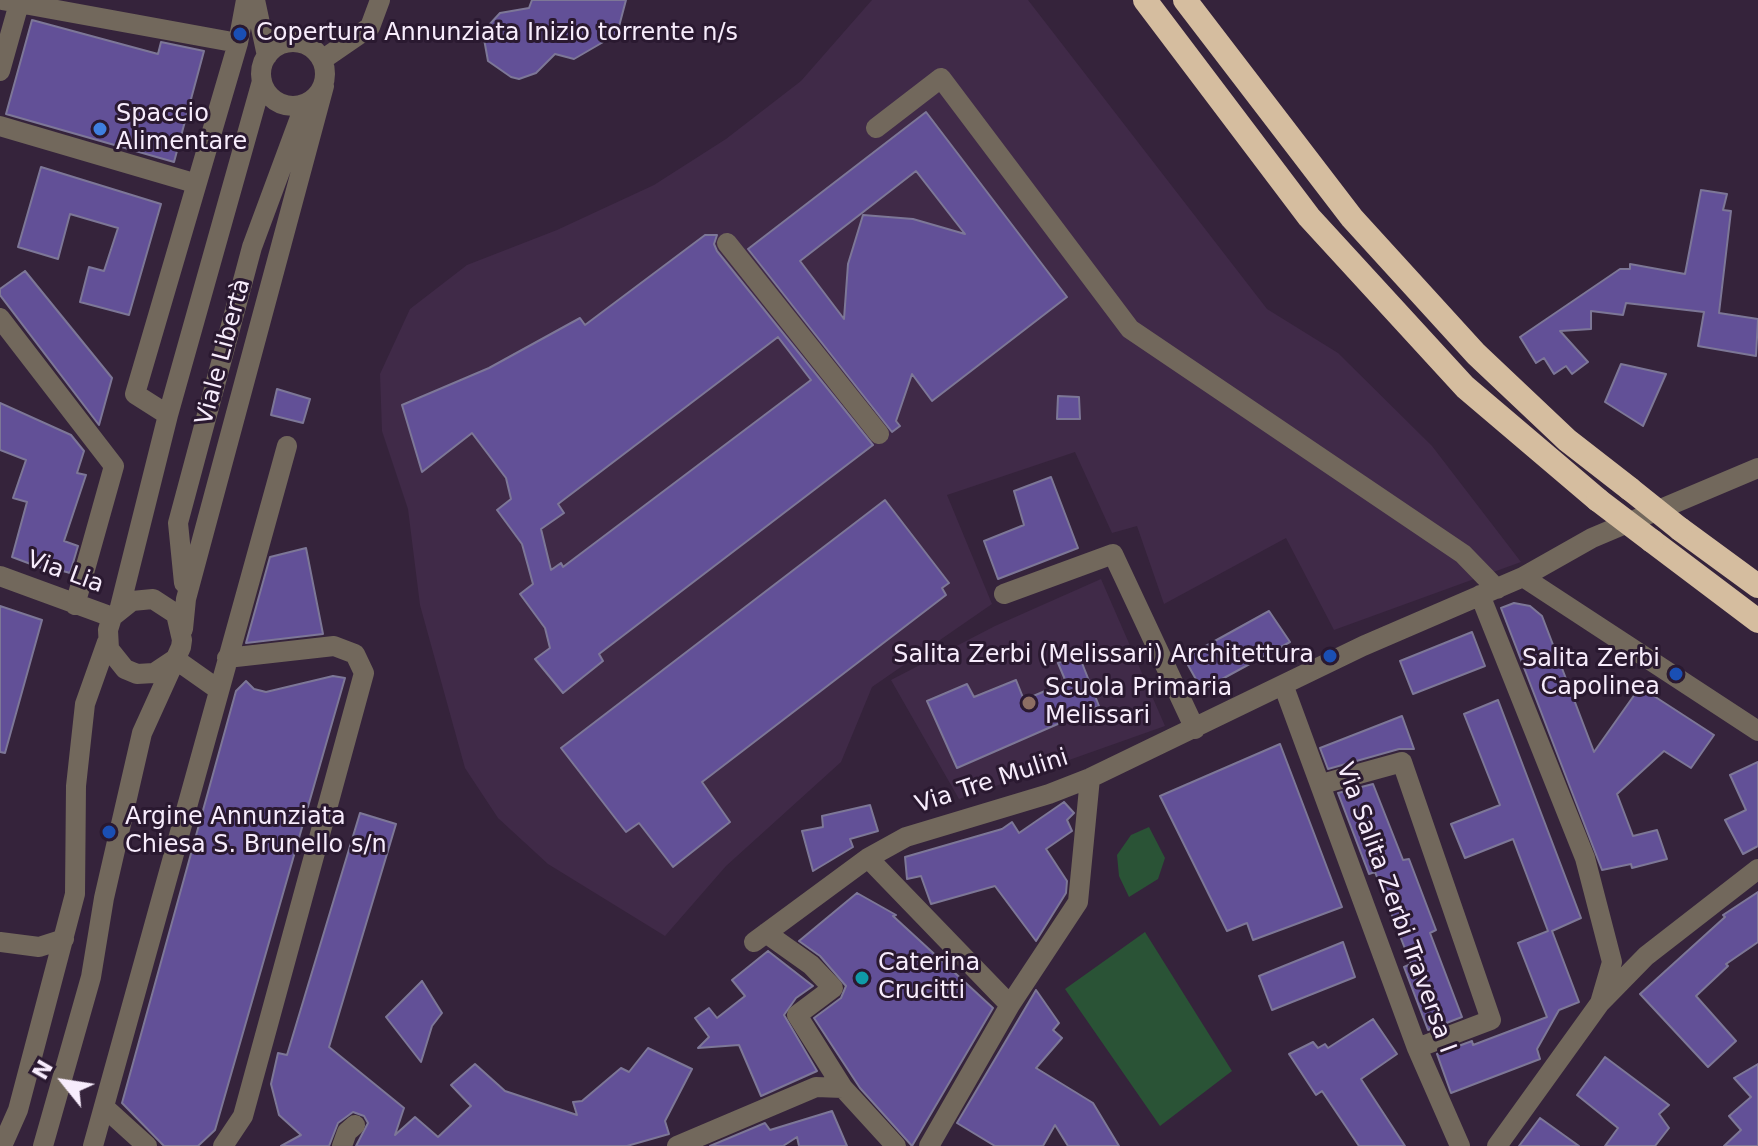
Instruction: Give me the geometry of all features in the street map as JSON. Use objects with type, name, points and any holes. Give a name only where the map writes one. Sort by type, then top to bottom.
[{"type":"highway","points":[[1145,0],[1309,217],[1465,387],[1598,500],[1758,621]]},
{"type":"highway","points":[[1185,0],[1352,218],[1476,354],[1567,440],[1758,586]]},
{"type":"street","points":[[168,415],[135,394],[194,183],[238,43],[246,0]]},
{"type":"street","points":[[255,0],[267,56],[262,81],[278,103],[305,104]]},
{"type":"street","points":[[322,60],[370,27],[380,0]]},
{"type":"street","points":[[0,71],[14,1],[238,43]]},
{"type":"street","points":[[186,599],[178,523],[252,247],[305,104],[324,86],[322,60],[316,51],[296,42],[274,48],[267,56]]},
{"type":"street","points":[[876,128],[941,78],[1130,329],[1463,554],[1488,592],[1585,858],[1612,962],[1600,1003]]},
{"type":"street","name":"Viale Libertà","points":[[2,1146],[18,1110],[75,894],[76,786],[85,704],[116,612],[262,81]]},
{"type":"street","name":"Viale Libertà","points":[[43,1146],[91,977],[104,898],[142,733],[175,659],[186,599],[324,86]]},
{"type":"street","points":[[0,126],[194,183]]},
{"type":"street","points":[[727,243],[879,434]]},
{"type":"street","points":[[0,318],[114,466],[75,605]]},
{"type":"street","points":[[93,1146],[287,446]]},
{"type":"street","name":"Via Tre Mulini","points":[[843,1088],[797,1015],[833,988],[811,965],[760,937],[868,858],[906,837],[1049,794],[1090,778],[1284,687],[1363,646],[1523,577],[1592,538],[1758,468]]},
{"type":"street","points":[[1004,594],[1113,554],[1195,729]]},
{"type":"street","name":"Via Lia","points":[[0,576],[75,605],[116,612]]},
{"type":"street","points":[[1523,577],[1758,731]]},
{"type":"street","points":[[116,612],[138,599],[161,602],[176,614],[182,633]]},
{"type":"street","points":[[107,642],[120,665],[137,674],[160,671],[175,659],[219,690]]},
{"type":"street","points":[[223,1146],[243,1116],[364,673],[355,654],[334,646],[227,658]]},
{"type":"street","name":"Via Salita Zerbi Traversa I","points":[[1284,687],[1417,1048],[1460,1146]]},
{"type":"street","points":[[1322,784],[1402,762],[1491,1020],[1417,1048]]},
{"type":"street","points":[[929,1146],[1010,1005],[1078,902],[1090,778]]},
{"type":"street","points":[[868,858],[1010,1005]]},
{"type":"street","points":[[1497,1146],[1600,1003],[1646,956],[1758,869]]},
{"type":"street","points":[[0,942],[39,947],[64,939]]},
{"type":"street","points":[[682,1145],[816,1087],[843,1088],[896,1146]]},
{"type":"street","points":[[104,1107],[147,1146]]},
{"type":"street","points":[[342,1146],[347,1132],[355,1125]]},
{"type":"shaded area","points":[[872,0],[1028,0],[1267,309],[1338,353],[1432,446],[1521,562],[1334,630],[1286,538],[1164,604],[1137,526],[1112,533],[1075,452],[947,495],[992,604],[872,687],[841,762],[726,866],[665,936],[548,864],[498,818],[465,768],[420,605],[408,509],[382,431],[380,374],[410,309],[467,265],[557,230],[654,185],[726,139],[801,81]]},
{"type":"shaded area","name":"Scuola Primaria Melissari","points":[[1101,579],[1165,726],[959,799],[891,680],[995,626]]},
{"type":"green space","points":[[1149,827],[1165,858],[1158,879],[1129,897],[1119,876],[1117,855],[1131,835]]},
{"type":"green space","points":[[1145,932],[1232,1071],[1160,1126],[1065,989]]},
{"type":"building","points":[[532,0],[626,0],[617,34],[574,59],[555,54],[536,73],[519,79],[488,61],[484,39],[489,25],[500,13],[529,8]]},
{"type":"building","points":[[32,20],[158,54],[161,42],[204,51],[174,162],[6,114]]},
{"type":"building","points":[[926,112],[1067,297],[932,401],[912,374],[896,421],[900,426],[892,432],[748,249]],"holes":[[[916,171],[965,234],[913,219],[863,215],[848,264],[844,319],[800,261]]]},
{"type":"building","points":[[41,167],[161,204],[129,315],[80,302],[89,267],[104,271],[118,228],[70,214],[58,259],[18,247]]},
{"type":"building","points":[[1701,190],[1727,194],[1723,210],[1731,211],[1719,313],[1758,319],[1756,356],[1698,346],[1704,312],[1626,303],[1623,315],[1591,311],[1591,329],[1560,331],[1588,362],[1572,374],[1566,366],[1554,374],[1544,358],[1536,363],[1520,337],[1620,269],[1630,269],[1630,264],[1685,274]]},
{"type":"building","points":[[705,235],[717,235],[714,244],[717,251],[873,445],[599,654],[603,661],[563,693],[535,659],[550,648],[545,628],[520,594],[533,584],[522,544],[497,510],[511,499],[506,478],[472,433],[422,472],[402,405],[489,368],[580,318],[585,325]],"holes":[[[778,337],[811,380],[563,567],[561,563],[551,570],[541,529],[564,513],[558,504]]]},
{"type":"building","points":[[25,271],[112,378],[99,425],[0,295],[0,289]]},
{"type":"building","points":[[1621,364],[1666,374],[1643,426],[1605,402]]},
{"type":"building","points":[[277,389],[310,399],[303,423],[271,415]]},
{"type":"building","points":[[1058,396],[1079,397],[1080,419],[1057,419]]},
{"type":"building","points":[[0,403],[71,435],[84,451],[77,473],[86,475],[64,541],[78,546],[70,573],[45,566],[44,569],[12,557],[27,502],[13,498],[26,460],[0,450]]},
{"type":"building","points":[[1051,477],[1078,548],[998,579],[984,541],[1024,525],[1014,491]]},
{"type":"building","points":[[885,500],[949,583],[942,588],[946,595],[702,782],[730,822],[673,867],[639,823],[626,832],[561,748]]},
{"type":"building","points":[[306,548],[323,634],[246,643],[270,557]]},
{"type":"building","points":[[1514,603],[1530,606],[1542,616],[1594,752],[1640,687],[1714,735],[1691,768],[1664,751],[1617,794],[1633,836],[1657,830],[1667,859],[1632,868],[1631,864],[1602,870],[1501,608]]},
{"type":"building","points":[[0,606],[42,620],[5,753],[0,752]]},
{"type":"building","points":[[1269,611],[1290,642],[1202,690],[1184,658]]},
{"type":"building","points":[[1472,632],[1485,666],[1413,694],[1400,661]]},
{"type":"building","points":[[1078,653],[1099,706],[957,768],[927,701],[967,684],[974,697],[1016,680],[1024,700],[1066,682],[1058,663]]},
{"type":"building","points":[[333,676],[345,678],[215,1130],[198,1146],[164,1146],[122,1103],[236,691],[246,681],[254,689],[266,692]]},
{"type":"building","points":[[1498,700],[1581,918],[1552,931],[1579,1002],[1559,1010],[1537,1049],[1540,1059],[1451,1093],[1437,1054],[1472,1041],[1473,1045],[1547,1017],[1518,943],[1548,931],[1513,839],[1465,858],[1451,824],[1500,805],[1464,714]]},
{"type":"building","points":[[1402,716],[1414,749],[1399,749],[1328,769],[1320,748]]},
{"type":"building","points":[[1280,744],[1342,907],[1253,940],[1247,923],[1227,931],[1160,796]]},
{"type":"building","points":[[1758,762],[1758,846],[1743,854],[1725,820],[1746,810],[1730,775]]},
{"type":"building","points":[[1373,784],[1403,860],[1409,859],[1436,930],[1430,933],[1462,1017],[1428,1030],[1404,967],[1411,964],[1375,872],[1369,874],[1338,793]]},
{"type":"building","points":[[1064,802],[1074,813],[1067,820],[1072,831],[1046,849],[1067,881],[1066,893],[1036,941],[995,886],[931,904],[921,876],[907,879],[905,857],[1002,829],[1012,822],[1019,833]]},
{"type":"building","points":[[870,805],[878,831],[850,839],[853,847],[813,871],[802,831],[823,827],[822,816]]},
{"type":"building","points":[[360,813],[396,824],[329,1047],[404,1108],[395,1135],[415,1117],[438,1137],[471,1106],[451,1085],[475,1064],[505,1091],[577,1115],[573,1102],[582,1101],[621,1068],[629,1072],[648,1048],[692,1069],[665,1121],[669,1134],[627,1146],[356,1146],[368,1123],[364,1116],[353,1112],[338,1123],[329,1146],[281,1146],[301,1135],[279,1115],[271,1084],[278,1053],[287,1055]]},
{"type":"building","points":[[1758,892],[1758,942],[1726,964],[1728,966],[1696,996],[1736,1041],[1708,1067],[1640,994],[1725,917],[1723,915]]},
{"type":"building","points":[[857,893],[896,915],[893,916],[993,1008],[912,1146],[860,1088],[814,1018],[841,998],[846,986],[820,956],[799,941]]},
{"type":"building","points":[[1343,942],[1355,977],[1272,1010],[1259,976]]},
{"type":"building","points":[[768,951],[813,986],[796,998],[784,1015],[817,1071],[761,1096],[739,1045],[698,1048],[709,1037],[695,1018],[709,1008],[717,1018],[745,996],[732,980]]},
{"type":"building","points":[[422,981],[442,1013],[432,1026],[421,1062],[386,1017]]},
{"type":"building","points":[[1036,990],[1059,1023],[1053,1030],[1062,1038],[1036,1068],[1093,1103],[1119,1146],[1068,1146],[1055,1125],[1043,1146],[995,1146],[957,1123]]},
{"type":"building","points":[[1373,1019],[1397,1054],[1361,1079],[1405,1146],[1359,1146],[1322,1091],[1316,1095],[1289,1054],[1313,1042],[1318,1048],[1325,1044],[1328,1048]]},
{"type":"building","points":[[1605,1057],[1669,1105],[1659,1114],[1669,1128],[1655,1146],[1605,1146],[1618,1128],[1577,1095]]},
{"type":"building","points":[[1758,1064],[1758,1146],[1724,1146],[1741,1130],[1729,1116],[1751,1097],[1734,1078]]},
{"type":"building","points":[[832,1111],[847,1146],[799,1146],[797,1137],[783,1146],[710,1146],[765,1123],[770,1130]]},
{"type":"building","points":[[1540,1118],[1579,1146],[1519,1146]]},
{"type":"place","name":"Copertura Annunziata Inizio torrente n/s","points":[[240,34]]},
{"type":"place","name":"Spaccio Alimentare","points":[[100,129]]},
{"type":"place","name":"Salita Zerbi (Melissari) Architettura","points":[[1330,656]]},
{"type":"place","name":"Salita Zerbi Capolinea","points":[[1676,674]]},
{"type":"place","name":"Scuola Primaria Melissari","points":[[1029,703]]},
{"type":"place","name":"Argine Annunziata Chiesa S. Brunello s/n","points":[[109,832]]},
{"type":"place","name":"Caterina Crucitti","points":[[862,978]]}]
